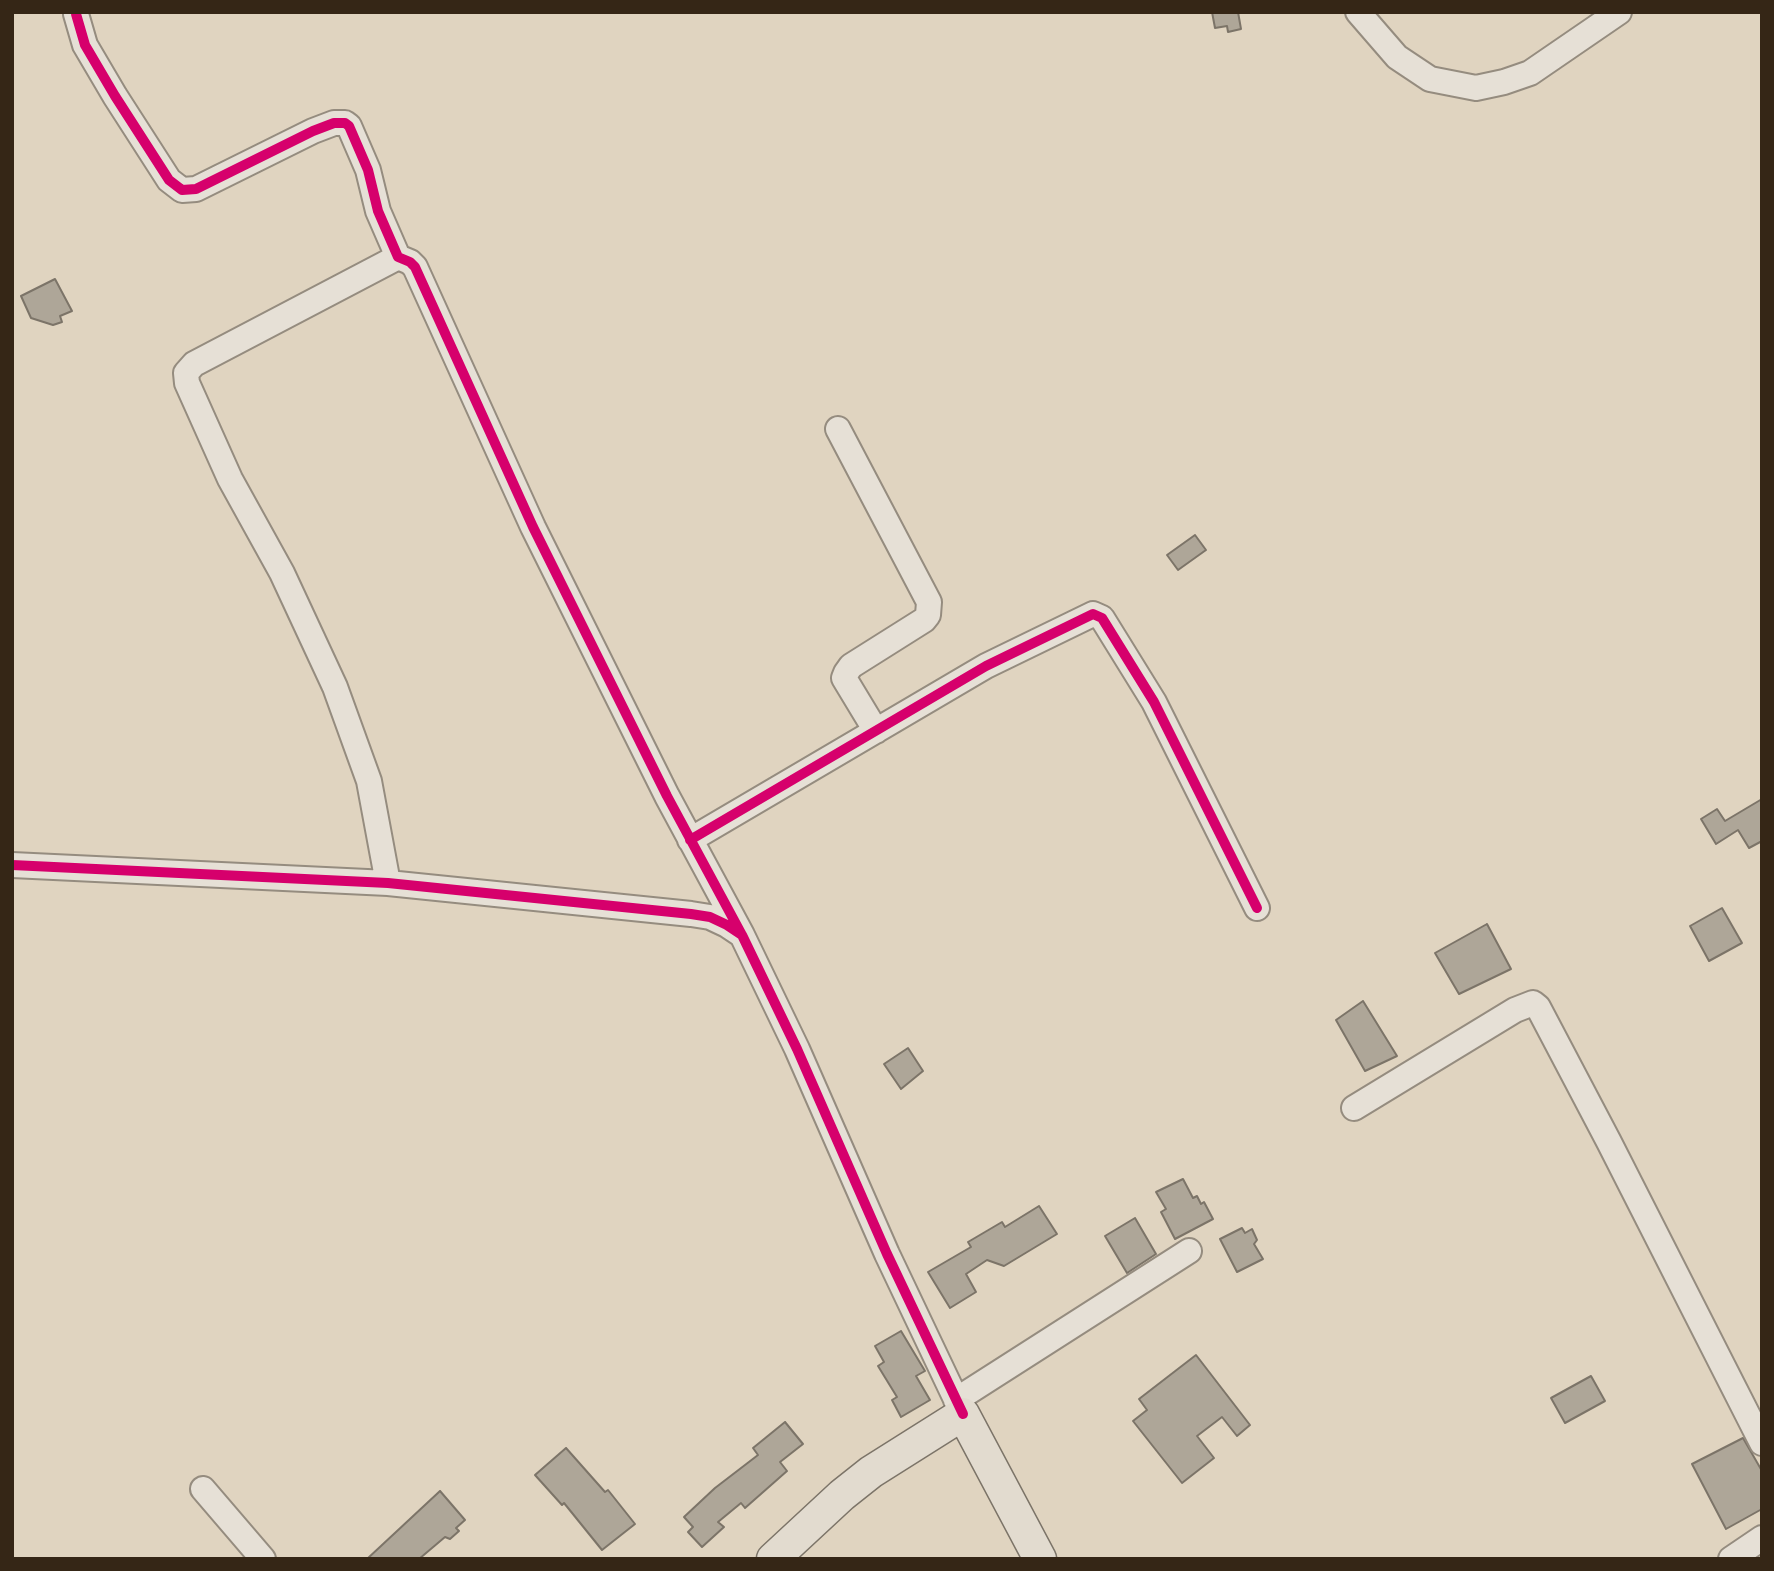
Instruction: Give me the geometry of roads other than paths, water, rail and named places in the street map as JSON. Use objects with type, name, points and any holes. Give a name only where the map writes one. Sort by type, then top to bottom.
[{"type":"main road","points":[[773,1559],[842,1495],[959,1407],[1040,1559]]},
{"type":"street","points":[[1358,12],[1396,57],[1430,79],[1476,88],[1530,73],[1619,12]]},
{"type":"street","points":[[76,14],[82,37],[93,60],[141,138],[176,187],[188,191],[196,189],[334,123],[345,123],[352,131],[375,191],[378,211],[398,257],[415,267],[533,527],[690,840],[742,935],[797,1049],[887,1254],[959,1407],[1189,1251]]},
{"type":"street","points":[[388,883],[367,774],[335,687],[282,573],[230,479],[187,383],[186,373],[194,364],[398,257]]},
{"type":"street","points":[[838,429],[926,593],[930,608],[929,615],[923,620],[851,666],[846,673],[844,678],[876,732]]},
{"type":"street","points":[[690,840],[986,666],[1093,614],[1099,615],[1154,702],[1257,908]]},
{"type":"street","points":[[12,865],[388,883],[691,914],[709,917],[742,935]]},
{"type":"street","points":[[1354,1108],[1515,1010],[1533,1003],[1538,1007],[1762,1443]]},
{"type":"street","points":[[204,1489],[263,1559]]},
{"type":"street","points":[[1731,1559],[1762,1538]]}]
